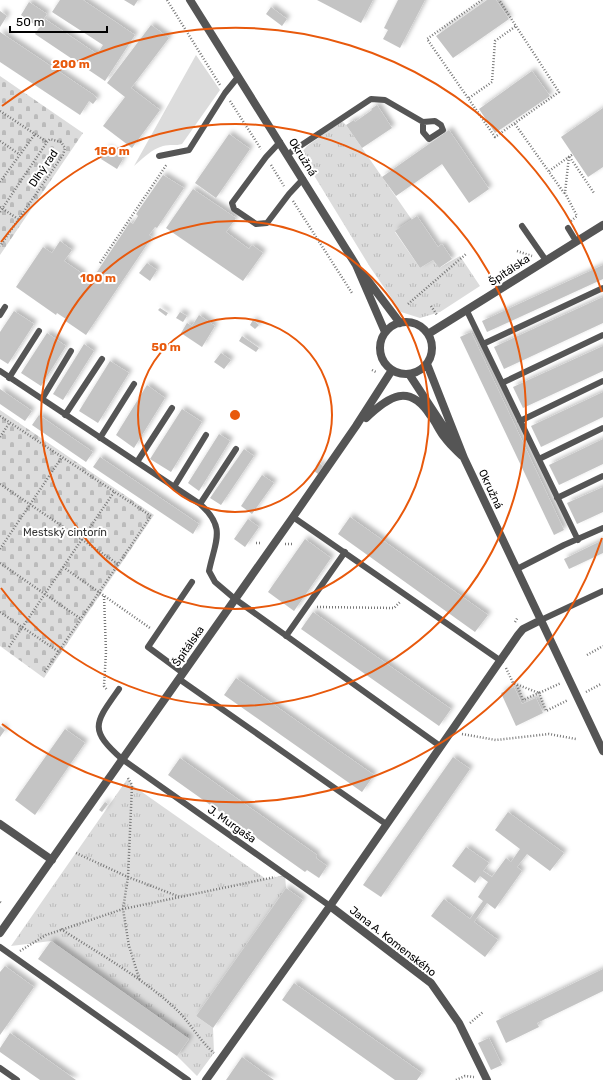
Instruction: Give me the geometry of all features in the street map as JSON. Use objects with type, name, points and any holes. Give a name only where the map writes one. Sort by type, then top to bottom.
[{"type":"street","name":"Okružná","points":[[190,0],[288,154],[356,265],[385,332]]},
{"type":"street","name":"Špitálska","points":[[428,334],[603,225]]},
{"type":"street","points":[[356,265],[400,323]]},
{"type":"street","points":[[400,323],[416,324],[428,334],[432,350],[427,364],[415,373],[403,374],[392,370],[386,365],[380,352],[380,344],[385,332],[392,326],[400,323]]},
{"type":"street","name":"Okružná","points":[[427,364],[464,458],[603,751]]},
{"type":"street","name":"Špitálska","points":[[0,933],[293,517],[356,426],[392,370]]},
{"type":"street","points":[[409,374],[464,458]]},
{"type":"street","points":[[356,426],[388,400],[400,395],[409,395],[422,403],[445,439],[464,458]]},
{"type":"street","points":[[206,1080],[330,906],[440,746],[523,629],[541,620]]},
{"type":"street","points":[[0,824],[52,860]]},
{"type":"street","name":"Jana A. Komenského","points":[[330,906],[431,983],[462,1029],[483,1079]]},
{"type":"lane","points":[[159,156],[189,150],[225,93],[238,77]]},
{"type":"lane","points":[[288,154],[372,99],[385,100],[423,122]]},
{"type":"lane","points":[[280,142],[266,157],[232,203],[234,209],[256,224],[267,223],[289,194],[303,179]]},
{"type":"lane","points":[[522,226],[545,260]]},
{"type":"lane","points":[[567,226],[576,241]]},
{"type":"lane","points":[[483,344],[603,288]]},
{"type":"lane","points":[[0,315],[5,307]]},
{"type":"lane","points":[[467,311],[578,540]]},
{"type":"lane","points":[[9,378],[39,331]]},
{"type":"lane","points":[[502,383],[603,335]]},
{"type":"lane","points":[[42,399],[71,352]]},
{"type":"lane","points":[[65,415],[102,359]]},
{"type":"lane","points":[[0,371],[200,504],[212,515],[216,526],[218,538],[209,571],[215,582],[235,599],[440,746]]},
{"type":"lane","points":[[520,421],[603,381]]},
{"type":"lane","points":[[100,438],[134,384]]},
{"type":"lane","points":[[137,462],[172,408]]},
{"type":"lane","points":[[539,459],[603,428]]},
{"type":"lane","points":[[174,487],[206,435]]},
{"type":"lane","points":[[200,504],[236,449]]},
{"type":"lane","points":[[557,498],[603,476]]},
{"type":"lane","points":[[293,517],[501,661]]},
{"type":"lane","points":[[517,569],[564,545],[603,528]]},
{"type":"lane","points":[[286,636],[345,552]]},
{"type":"lane","points":[[192,582],[148,647],[181,676],[386,824]]},
{"type":"lane","points":[[541,620],[603,591]]},
{"type":"lane","name":"J. Murgaša","points":[[119,689],[99,717],[99,730],[108,745],[122,759],[330,906]]},
{"type":"lane","points":[[0,947],[188,1080]]},
{"type":"lane","points":[[0,1068],[17,1080]]},
{"type":"path","points":[[167,0],[352,293]]},
{"type":"path","points":[[482,0],[427,39],[495,137],[559,92],[499,0]]},
{"type":"path","points":[[469,98],[492,82],[495,41],[516,26]]},
{"type":"path","points":[[0,111],[47,142]]},
{"type":"path","points":[[515,124],[565,193],[577,216],[567,226]]},
{"type":"path","points":[[0,182],[35,134]]},
{"type":"path","name":"Dlhý rad","points":[[0,212],[1,208],[47,142],[50,139],[61,142],[66,148],[63,155],[0,246]]},
{"type":"path","points":[[0,141],[19,154]]},
{"type":"path","points":[[100,263],[174,153]]},
{"type":"path","points":[[549,171],[573,154]]},
{"type":"path","points":[[565,193],[569,156]]},
{"type":"path","points":[[569,156],[594,193]]},
{"type":"path","points":[[0,173],[4,176]]},
{"type":"path","points":[[1,208],[18,220]]},
{"type":"path","points":[[408,304],[466,254]]},
{"type":"path","points":[[431,306],[437,315]]},
{"type":"path","points":[[0,416],[151,516],[44,673]]},
{"type":"path","points":[[0,437],[10,422]]},
{"type":"path","points":[[0,549],[62,457]]},
{"type":"path","points":[[0,484],[118,564]]},
{"type":"path","points":[[9,647],[114,492]]},
{"type":"path","points":[[0,563],[81,619]]},
{"type":"path","points":[[63,567],[157,633]]},
{"type":"path","points":[[104,596],[106,652],[104,686],[114,697]]},
{"type":"path","points":[[307,607],[394,608],[407,596]]},
{"type":"path","points":[[0,612],[59,652]]},
{"type":"path","points":[[587,655],[603,646]]},
{"type":"path","points":[[501,661],[513,683],[539,693],[546,711],[568,700]]},
{"type":"path","points":[[517,684],[523,700],[569,679]]},
{"type":"path","points":[[585,692],[601,684]]},
{"type":"path","points":[[451,731],[496,740],[549,734],[576,739]]},
{"type":"path","points":[[128,778],[132,785],[128,877],[123,909],[129,946],[140,981]]},
{"type":"path","points":[[76,853],[128,877],[180,897]]},
{"type":"path","points":[[13,955],[46,935],[123,909],[285,875]]},
{"type":"path","points":[[61,929],[140,981],[178,1011],[202,1043],[214,1053]]},
{"type":"path","points":[[462,1029],[483,1012]]},
{"type":"path","points":[[456,1080],[465,1076],[483,1079]]},
{"type":"green space","points":[[196,55],[220,90],[182,144],[159,147],[134,166]]},
{"type":"green space","points":[[0,76],[83,133],[0,255]]},
{"type":"green space","points":[[342,121],[412,220],[395,232],[420,268],[433,260],[439,268],[460,256],[480,286],[440,312],[420,318],[401,312],[370,267],[304,159],[302,152],[307,146]]},
{"type":"green space","name":"Mestský cintorín","points":[[0,410],[154,515],[44,678],[0,646]]},
{"type":"green space","points":[[128,778],[132,785],[266,879],[285,875],[286,888],[196,1016],[213,1028],[214,1053],[197,1076],[177,1056],[189,1039],[51,941],[11,946]]},
{"type":"building","points":[[60,0],[83,0],[135,35],[105,81],[35,34],[45,19],[97,54],[103,45],[52,12]]},
{"type":"building","points":[[124,0],[138,0],[134,6]]},
{"type":"building","points":[[317,0],[373,0],[361,23]]},
{"type":"building","points":[[398,0],[425,0],[400,48],[383,39],[388,30],[384,28]]},
{"type":"building","points":[[487,0],[496,0],[509,19],[453,58],[436,36]]},
{"type":"building","points":[[29,2],[47,14],[38,27],[21,15]]},
{"type":"building","points":[[271,7],[287,19],[282,26],[266,14]]},
{"type":"building","points":[[0,11],[7,16],[0,27]]},
{"type":"building","points":[[151,25],[169,38],[131,88],[160,110],[132,148],[103,126],[125,97],[107,83]]},
{"type":"building","points":[[0,32],[94,95],[97,99],[93,104],[89,101],[80,115],[0,62]]},
{"type":"building","points":[[532,71],[550,96],[495,133],[479,109]]},
{"type":"building","points":[[377,105],[392,128],[362,148],[346,125],[354,120],[355,122]]},
{"type":"building","points":[[603,108],[603,167],[588,177],[561,137]]},
{"type":"building","points":[[449,130],[489,189],[469,203],[442,164],[396,196],[382,177]]},
{"type":"building","points":[[229,134],[250,149],[216,198],[195,183]]},
{"type":"building","points":[[107,148],[123,159],[117,169],[101,159]]},
{"type":"building","points":[[163,175],[184,188],[157,228],[155,227],[149,235],[152,237],[86,335],[64,320],[66,319],[57,313],[56,315],[16,287],[43,247],[52,253],[60,241],[72,250],[64,261],[83,274],[81,277],[89,284],[130,222],[133,224],[138,216],[136,214]]},
{"type":"building","points":[[193,189],[236,218],[226,232],[249,249],[252,245],[263,253],[243,281],[166,228]]},
{"type":"building","points":[[417,216],[438,247],[442,244],[452,259],[439,268],[433,260],[420,268],[395,231]]},
{"type":"building","points":[[147,263],[157,270],[150,281],[139,273]]},
{"type":"building","points":[[603,265],[603,279],[487,332],[482,321]]},
{"type":"building","points":[[603,297],[603,323],[504,369],[494,347]]},
{"type":"building","points":[[160,308],[168,313],[166,316],[158,310]]},
{"type":"building","points":[[14,311],[34,324],[8,364],[0,359],[0,332]]},
{"type":"building","points":[[180,312],[187,316],[183,322],[176,318]]},
{"type":"building","points":[[199,315],[215,326],[202,347],[181,333],[187,323],[192,326]]},
{"type":"building","points":[[253,320],[259,325],[255,329],[250,325]]},
{"type":"building","points":[[471,332],[564,530],[554,535],[460,337]]},
{"type":"building","points":[[47,333],[66,346],[41,386],[21,373]]},
{"type":"building","points":[[242,336],[259,348],[256,352],[239,341]]},
{"type":"building","points":[[84,344],[94,351],[63,400],[53,394]]},
{"type":"building","points":[[603,346],[603,371],[523,408],[513,387]]},
{"type":"building","points":[[221,353],[231,360],[224,369],[214,362]]},
{"type":"building","points":[[110,361],[129,373],[98,423],[79,411]]},
{"type":"building","points":[[147,385],[165,398],[134,448],[116,435]]},
{"type":"building","points":[[0,389],[32,411],[25,421],[0,404]]},
{"type":"building","points":[[603,392],[603,417],[541,447],[531,426]]},
{"type":"building","points":[[182,409],[202,422],[171,472],[150,459]]},
{"type":"building","points":[[39,415],[93,452],[86,462],[32,425]]},
{"type":"building","points":[[219,434],[230,441],[199,491],[188,483]]},
{"type":"building","points":[[603,439],[603,464],[559,485],[549,465]]},
{"type":"building","points":[[244,449],[254,456],[221,505],[210,498]]},
{"type":"building","points":[[100,457],[199,524],[193,534],[93,467]]},
{"type":"building","points":[[319,463],[323,466],[318,474],[314,471]]},
{"type":"building","points":[[262,475],[274,483],[252,514],[241,506]]},
{"type":"building","points":[[603,487],[603,512],[577,524],[567,503]]},
{"type":"building","points":[[350,517],[488,615],[475,632],[338,534]]},
{"type":"building","points":[[248,519],[259,527],[245,547],[234,539]]},
{"type":"building","points":[[305,539],[331,558],[294,611],[268,592]]},
{"type":"building","points":[[603,540],[603,553],[569,569],[564,559]]},
{"type":"building","points":[[313,612],[451,709],[439,726],[301,629]]},
{"type":"building","points":[[236,678],[374,775],[362,792],[224,695]]},
{"type":"building","points":[[514,687],[522,704],[536,698],[543,713],[516,726],[501,693]]},
{"type":"building","points":[[0,726],[5,730],[0,737]]},
{"type":"building","points":[[65,729],[85,743],[35,815],[15,800]]},
{"type":"building","points":[[453,757],[470,769],[381,897],[363,885]]},
{"type":"building","points":[[180,758],[317,855],[316,858],[327,866],[319,878],[307,870],[305,872],[168,775]]},
{"type":"building","points":[[105,802],[108,804],[102,812],[99,810]]},
{"type":"building","points":[[508,812],[564,853],[550,871],[527,854],[517,867],[522,871],[495,909],[487,903],[474,922],[498,940],[485,957],[431,916],[444,899],[470,919],[483,901],[478,897],[488,882],[480,876],[475,883],[452,866],[466,847],[489,863],[483,871],[492,877],[506,858],[511,862],[520,849],[495,830]]},
{"type":"building","points":[[286,888],[303,900],[213,1028],[196,1016]]},
{"type":"building","points":[[51,941],[189,1039],[177,1056],[38,959]]},
{"type":"building","points":[[5,966],[34,987],[0,1035],[0,972]]},
{"type":"building","points":[[603,969],[603,991],[537,1023],[539,1027],[506,1043],[496,1021]]},
{"type":"building","points":[[294,983],[422,1073],[417,1080],[395,1080],[282,1000]]},
{"type":"building","points":[[10,1033],[76,1080],[40,1080],[0,1052],[0,1048]]},
{"type":"building","points":[[489,1038],[502,1065],[491,1070],[478,1043]]},
{"type":"building","points":[[242,1057],[274,1080],[226,1080]]}]
